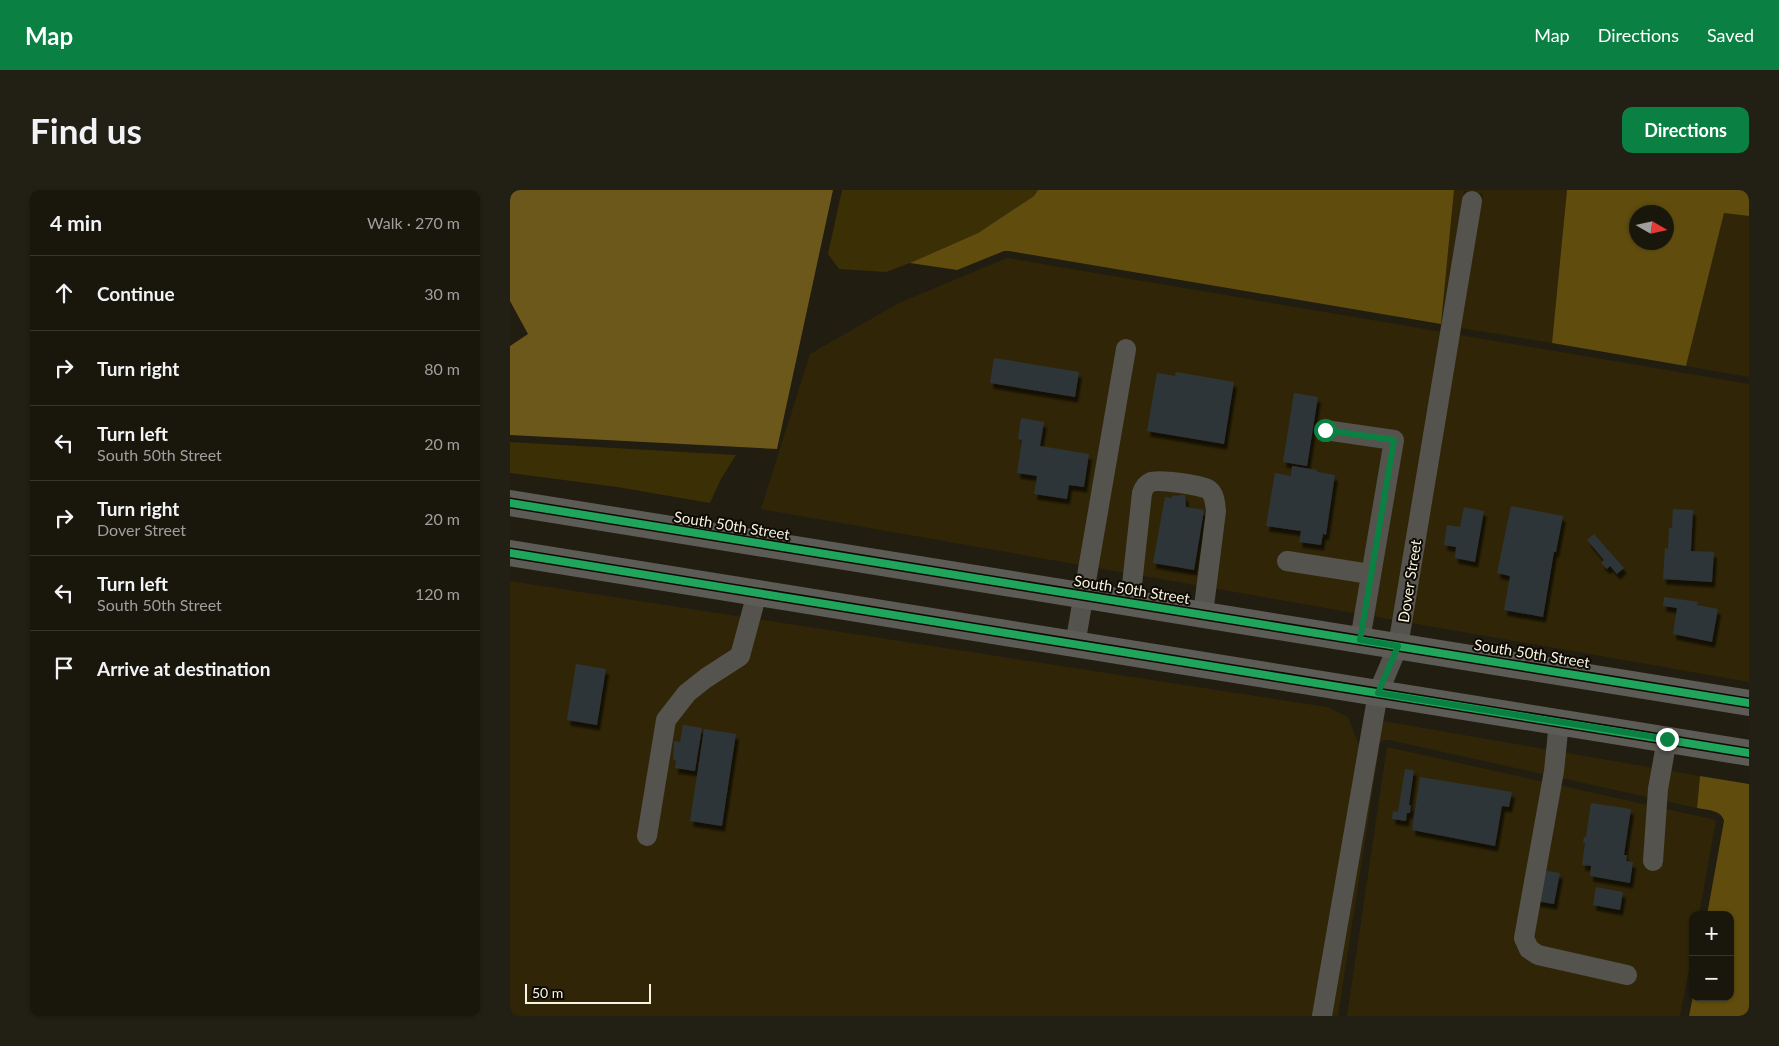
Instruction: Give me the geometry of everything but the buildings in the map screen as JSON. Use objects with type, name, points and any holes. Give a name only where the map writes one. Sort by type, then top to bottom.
[{"type":"main road","name":"South 50th Street","points":[[510,503],[1749,703]]},
{"type":"main road","points":[[510,553],[1749,753]]},
{"type":"street","name":"Dover Street","points":[[1322,1016],[1378,693],[1398,646],[1472,201]]},
{"type":"street","points":[[1075,645],[1126,349]]},
{"type":"street","points":[[1325,430],[1394,440],[1360,640]]},
{"type":"street","points":[[1130,602],[1142,493],[1145,485],[1153,481],[1203,486],[1210,490],[1215,499],[1216,511],[1203,614]]},
{"type":"street","points":[[1287,560],[1370,574]]},
{"type":"street","points":[[647,836],[666,720],[687,693],[740,656],[757,593]]},
{"type":"street","points":[[1559,722],[1554,771],[1524,938],[1529,949],[1538,954],[1627,975]]},
{"type":"street","points":[[1653,861],[1658,789],[1667,739]]},
{"type":"shaded area","points":[[510,190],[833,190],[777,449],[510,435],[510,346],[528,334],[510,301]]},
{"type":"shaded area","points":[[842,190],[1038,190],[1034,196],[978,233],[886,272],[839,269],[828,254]]},
{"type":"shaded area","points":[[1038,190],[1454,190],[1441,324],[1009,251],[1004,251],[957,270],[910,263],[978,233],[1034,196]]},
{"type":"shaded area","points":[[1454,190],[1567,190],[1552,343],[1461,328],[1483,194],[1464,191],[1441,324]]},
{"type":"shaded area","points":[[1567,190],[1749,190],[1749,216],[1724,213],[1686,366],[1552,343]]},
{"type":"shaded area","points":[[1724,213],[1749,216],[1749,377],[1686,366]]},
{"type":"shaded area","points":[[1007,258],[1749,384],[1749,682],[761,509],[810,354],[899,303]]},
{"type":"shaded area","points":[[510,442],[736,455],[721,479],[710,503],[617,487],[510,473]]},
{"type":"shaded area","points":[[510,581],[1327,707],[1348,717],[1359,745],[1322,1016],[510,1016]]},
{"type":"shaded area","points":[[1383,721],[1700,776],[1697,808],[1384,740],[1380,743],[1338,1016],[1332,1016]]},
{"type":"shaded area","points":[[1387,747],[1716,820],[1700,911],[1689,911],[1689,969],[1680,1016],[1347,1016]]},
{"type":"shaded area","points":[[1700,776],[1749,784],[1749,1016],[1689,1016],[1692,1001],[1734,1001],[1734,911],[1708,911],[1724,821],[1723,817],[1717,813],[1697,808]]},
{"type":"cycle path","points":[[510,503],[1749,703]]},
{"type":"cycle path","points":[[510,553],[1749,753]]},
{"type":"route","points":[[1325,430],[1394,440],[1360,640],[1398,646],[1378,693],[1667,739]]}]
